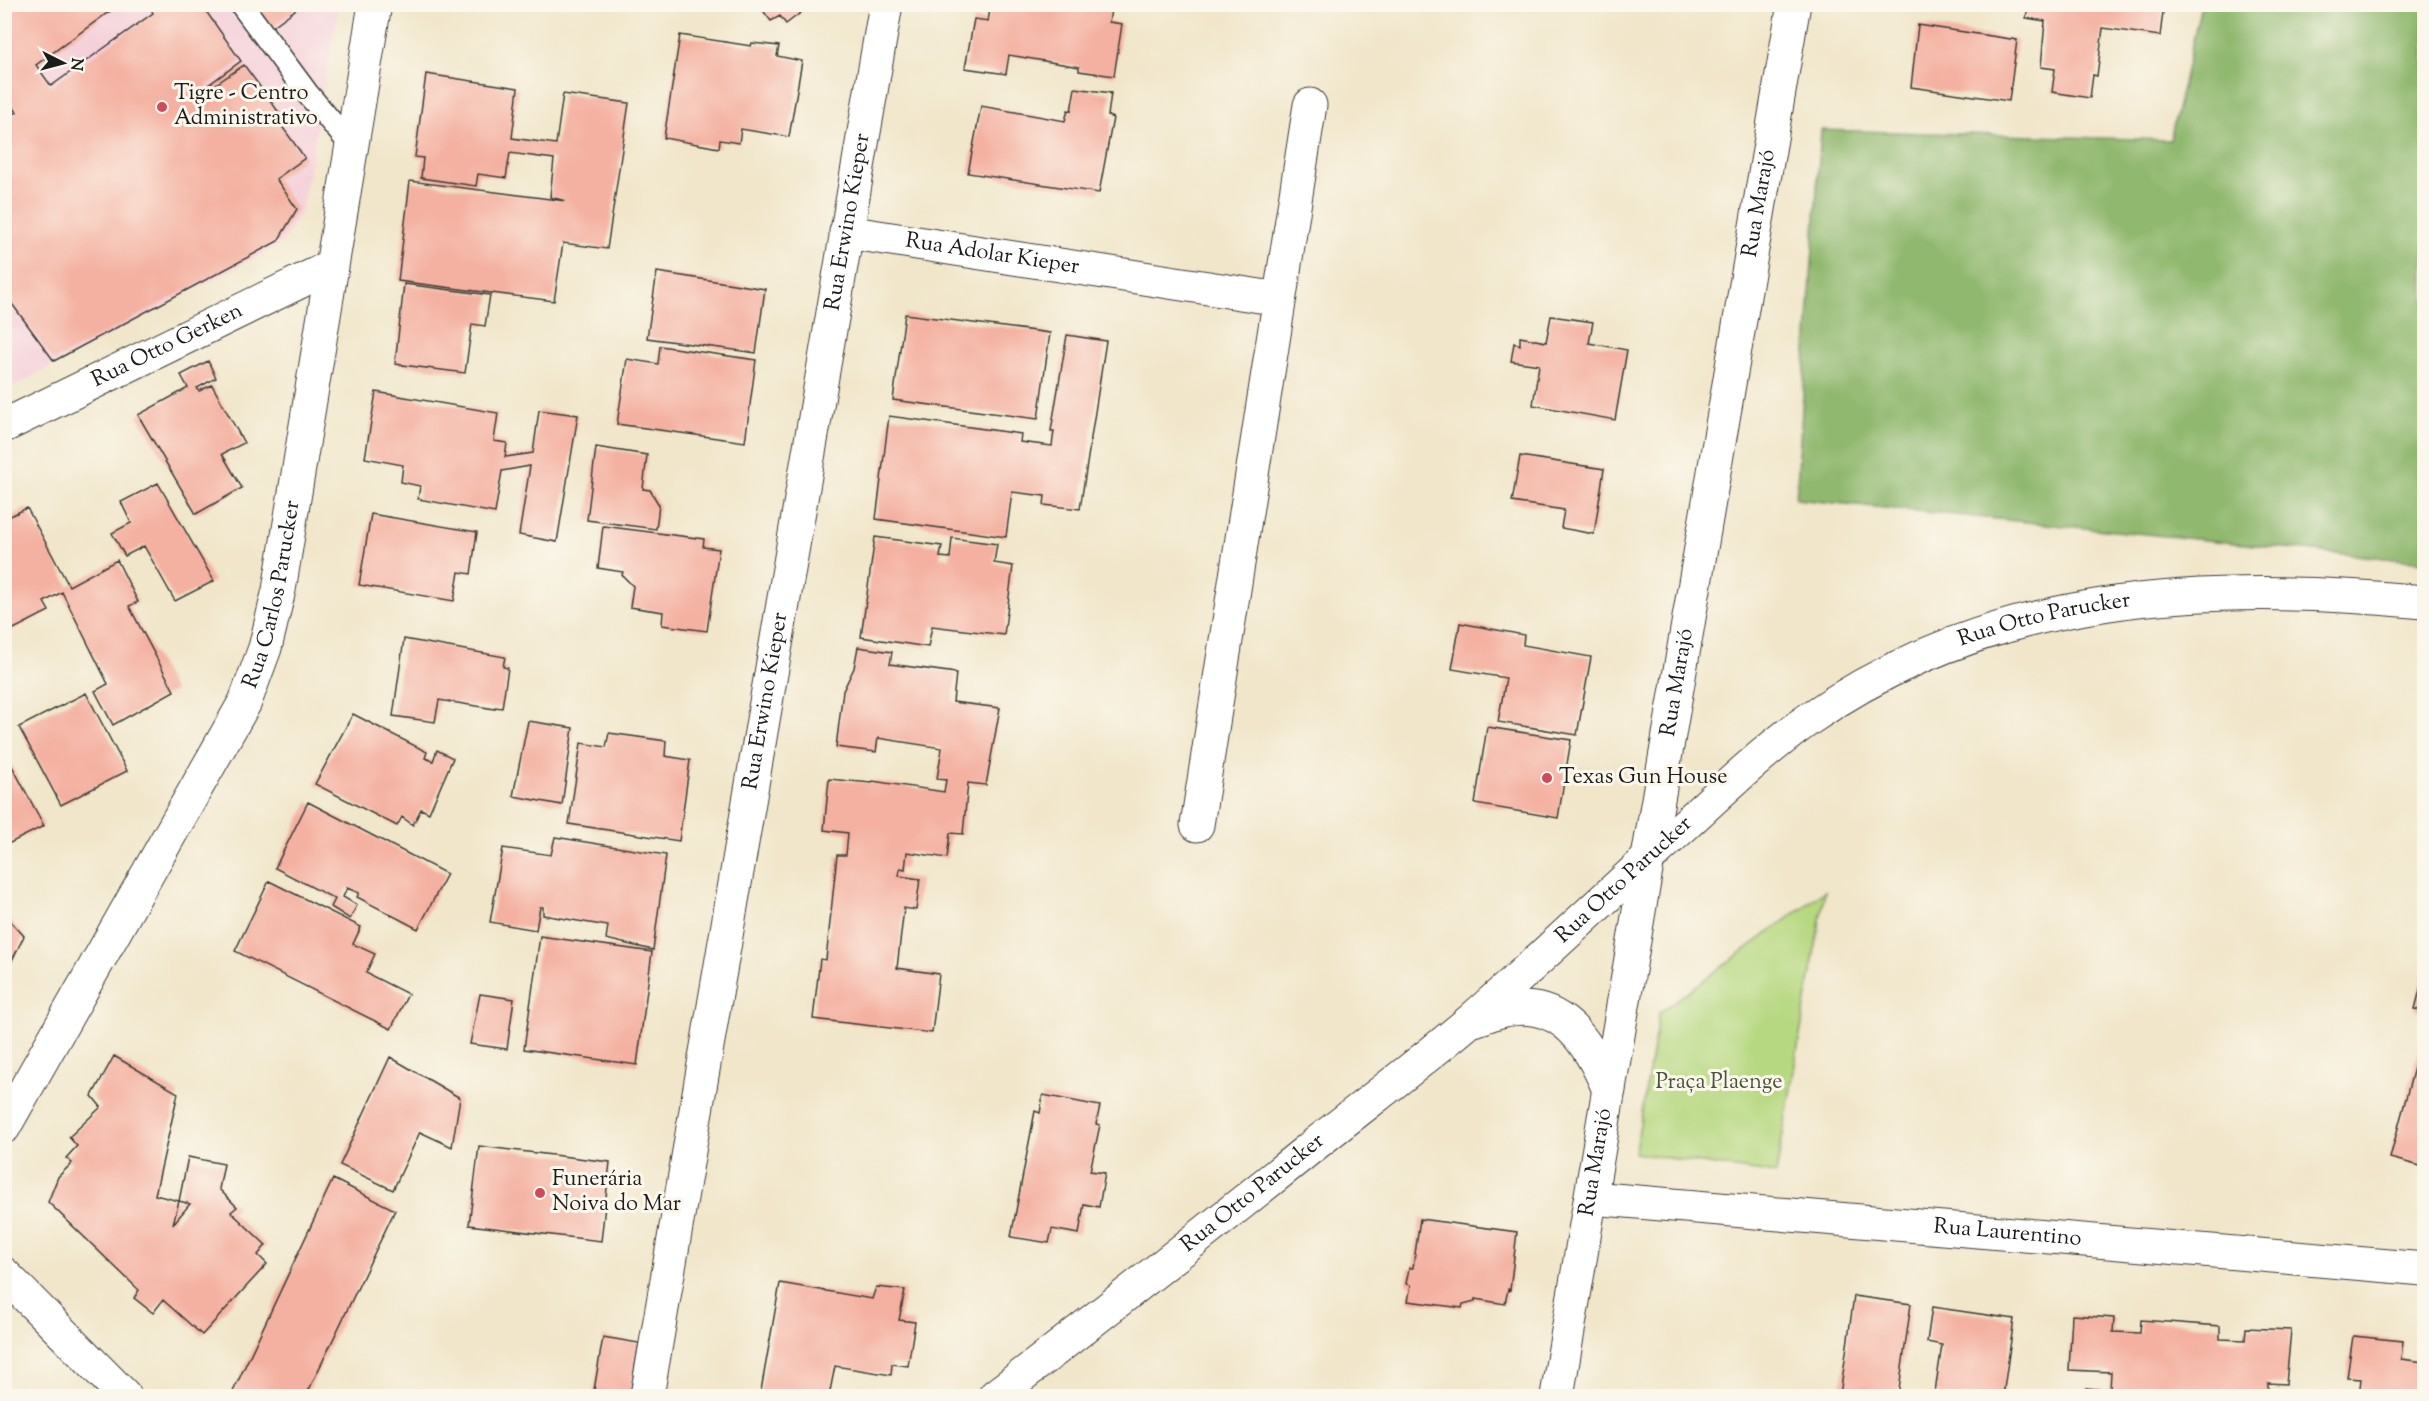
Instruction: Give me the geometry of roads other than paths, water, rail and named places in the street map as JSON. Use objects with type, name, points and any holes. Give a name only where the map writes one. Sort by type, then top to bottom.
[{"type":"street","name":"Rua Carlos Parucker","points":[[4,1127],[245,702],[265,648],[279,590],[350,144],[375,4]]},
{"type":"street","name":"Rua Erwino Kieper","points":[[647,1396],[886,4]]},
{"type":"street","name":"Rua Marajó","points":[[1557,1396],[1794,4]]},
{"type":"street","points":[[1197,825],[1310,105]]},
{"type":"street","name":"Rua Adolar Kieper","points":[[846,232],[1279,299]]},
{"type":"street","name":"Rua Otto Gerken","points":[[4,426],[330,267]]},
{"type":"street","name":"Rua Otto Parucker","points":[[995,1396],[1117,1303],[1469,1021],[1740,775],[1808,721],[1878,675],[1955,641],[2020,621],[2084,606],[2221,594],[2316,594],[2424,602]]},
{"type":"street","points":[[1469,1021],[1506,1009],[1534,1010],[1555,1014],[1574,1029],[1592,1054],[1609,1090]]},
{"type":"street","name":"Rua Laurentino","points":[[1591,1198],[2424,1269]]},
{"type":"street","points":[[4,1274],[125,1396]]},
{"type":"lane","points":[[241,4],[307,93],[350,144]]},
{"type":"place","name":"Tigre - Centro Administrativo","points":[[162,107]]},
{"type":"place","name":"Texas Gun House","points":[[1547,778]]},
{"type":"place","name":"Funerária Noiva do Mar","points":[[540,1193]]},
{"type":"park label","name":"Praça Plaenge","points":[[1719,1083]]}]
